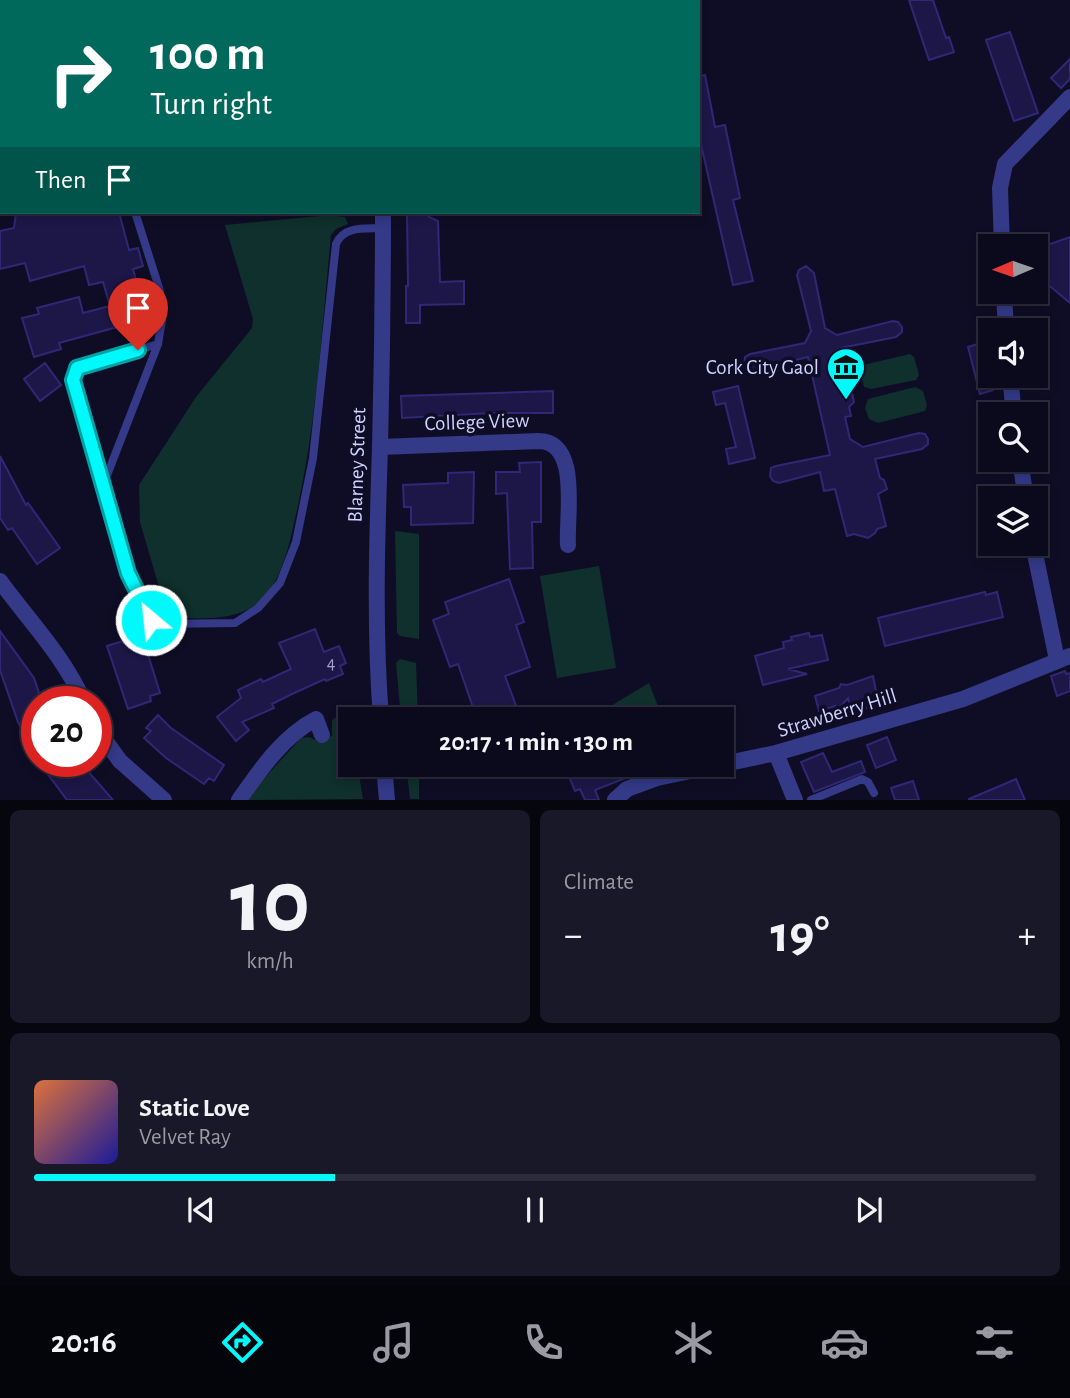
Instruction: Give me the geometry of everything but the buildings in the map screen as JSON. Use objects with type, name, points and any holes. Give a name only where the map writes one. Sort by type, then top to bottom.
[{"type":"street","points":[[1002,234],[1000,188],[1005,164],[1070,97]]},
{"type":"street","name":"Blarney Street","points":[[380,707],[375,583],[383,220]]},
{"type":"street","name":"College View","points":[[380,447],[552,442],[560,450],[566,464],[568,545]]},
{"type":"street","points":[[1036,556],[1063,658]]},
{"type":"street","points":[[0,581],[73,675],[77,686]]},
{"type":"street","name":"Strawberry Hill","points":[[615,800],[627,789],[657,778],[776,753],[963,699],[1063,658]]},
{"type":"street","points":[[239,800],[283,744],[306,724],[319,727]]},
{"type":"street","points":[[112,750],[120,761],[164,800]]},
{"type":"street","points":[[776,753],[795,800]]},
{"type":"street","points":[[385,777],[387,800]]},
{"type":"lane","points":[[104,483],[158,344],[162,320],[160,291],[136,214]]},
{"type":"lane","points":[[158,344],[77,368],[74,388],[104,483],[128,573],[151,620],[161,624],[235,622],[248,616],[276,589],[289,563],[304,507],[320,410],[338,238],[349,230],[383,220]]},
{"type":"lane","points":[[811,800],[862,779],[868,782],[874,793]]},
{"type":"green space","points":[[330,215],[345,217],[348,224],[336,229],[331,235],[318,373],[304,476],[289,546],[281,569],[262,599],[241,612],[217,618],[165,617],[156,613],[147,603],[159,592],[159,587],[140,522],[139,485],[196,397],[252,328],[253,319],[225,225]]},
{"type":"green space","points":[[910,354],[914,357],[919,375],[916,380],[871,389],[864,387],[861,374],[863,365]]},
{"type":"green space","points":[[915,387],[923,391],[927,405],[925,411],[878,423],[869,419],[865,408],[868,399]]},
{"type":"green space","points":[[395,531],[419,534],[419,639],[400,636],[397,633]]},
{"type":"green space","points":[[599,566],[616,668],[557,678],[540,576]]},
{"type":"green space","points":[[400,659],[416,663],[418,707],[400,707],[396,663]]},
{"type":"green space","points":[[649,683],[658,707],[609,707]]},
{"type":"green space","points":[[338,716],[338,777],[359,777],[363,799],[248,800],[301,738],[309,737],[319,742],[332,736],[332,720]]},
{"type":"green space","points":[[407,777],[419,777],[419,799],[410,799]]},
{"type":"place","name":"Cork City Gaol","points":[[846,401]]},
{"type":"route","points":[[138,350],[77,368],[73,380],[128,573],[151,620]]}]
